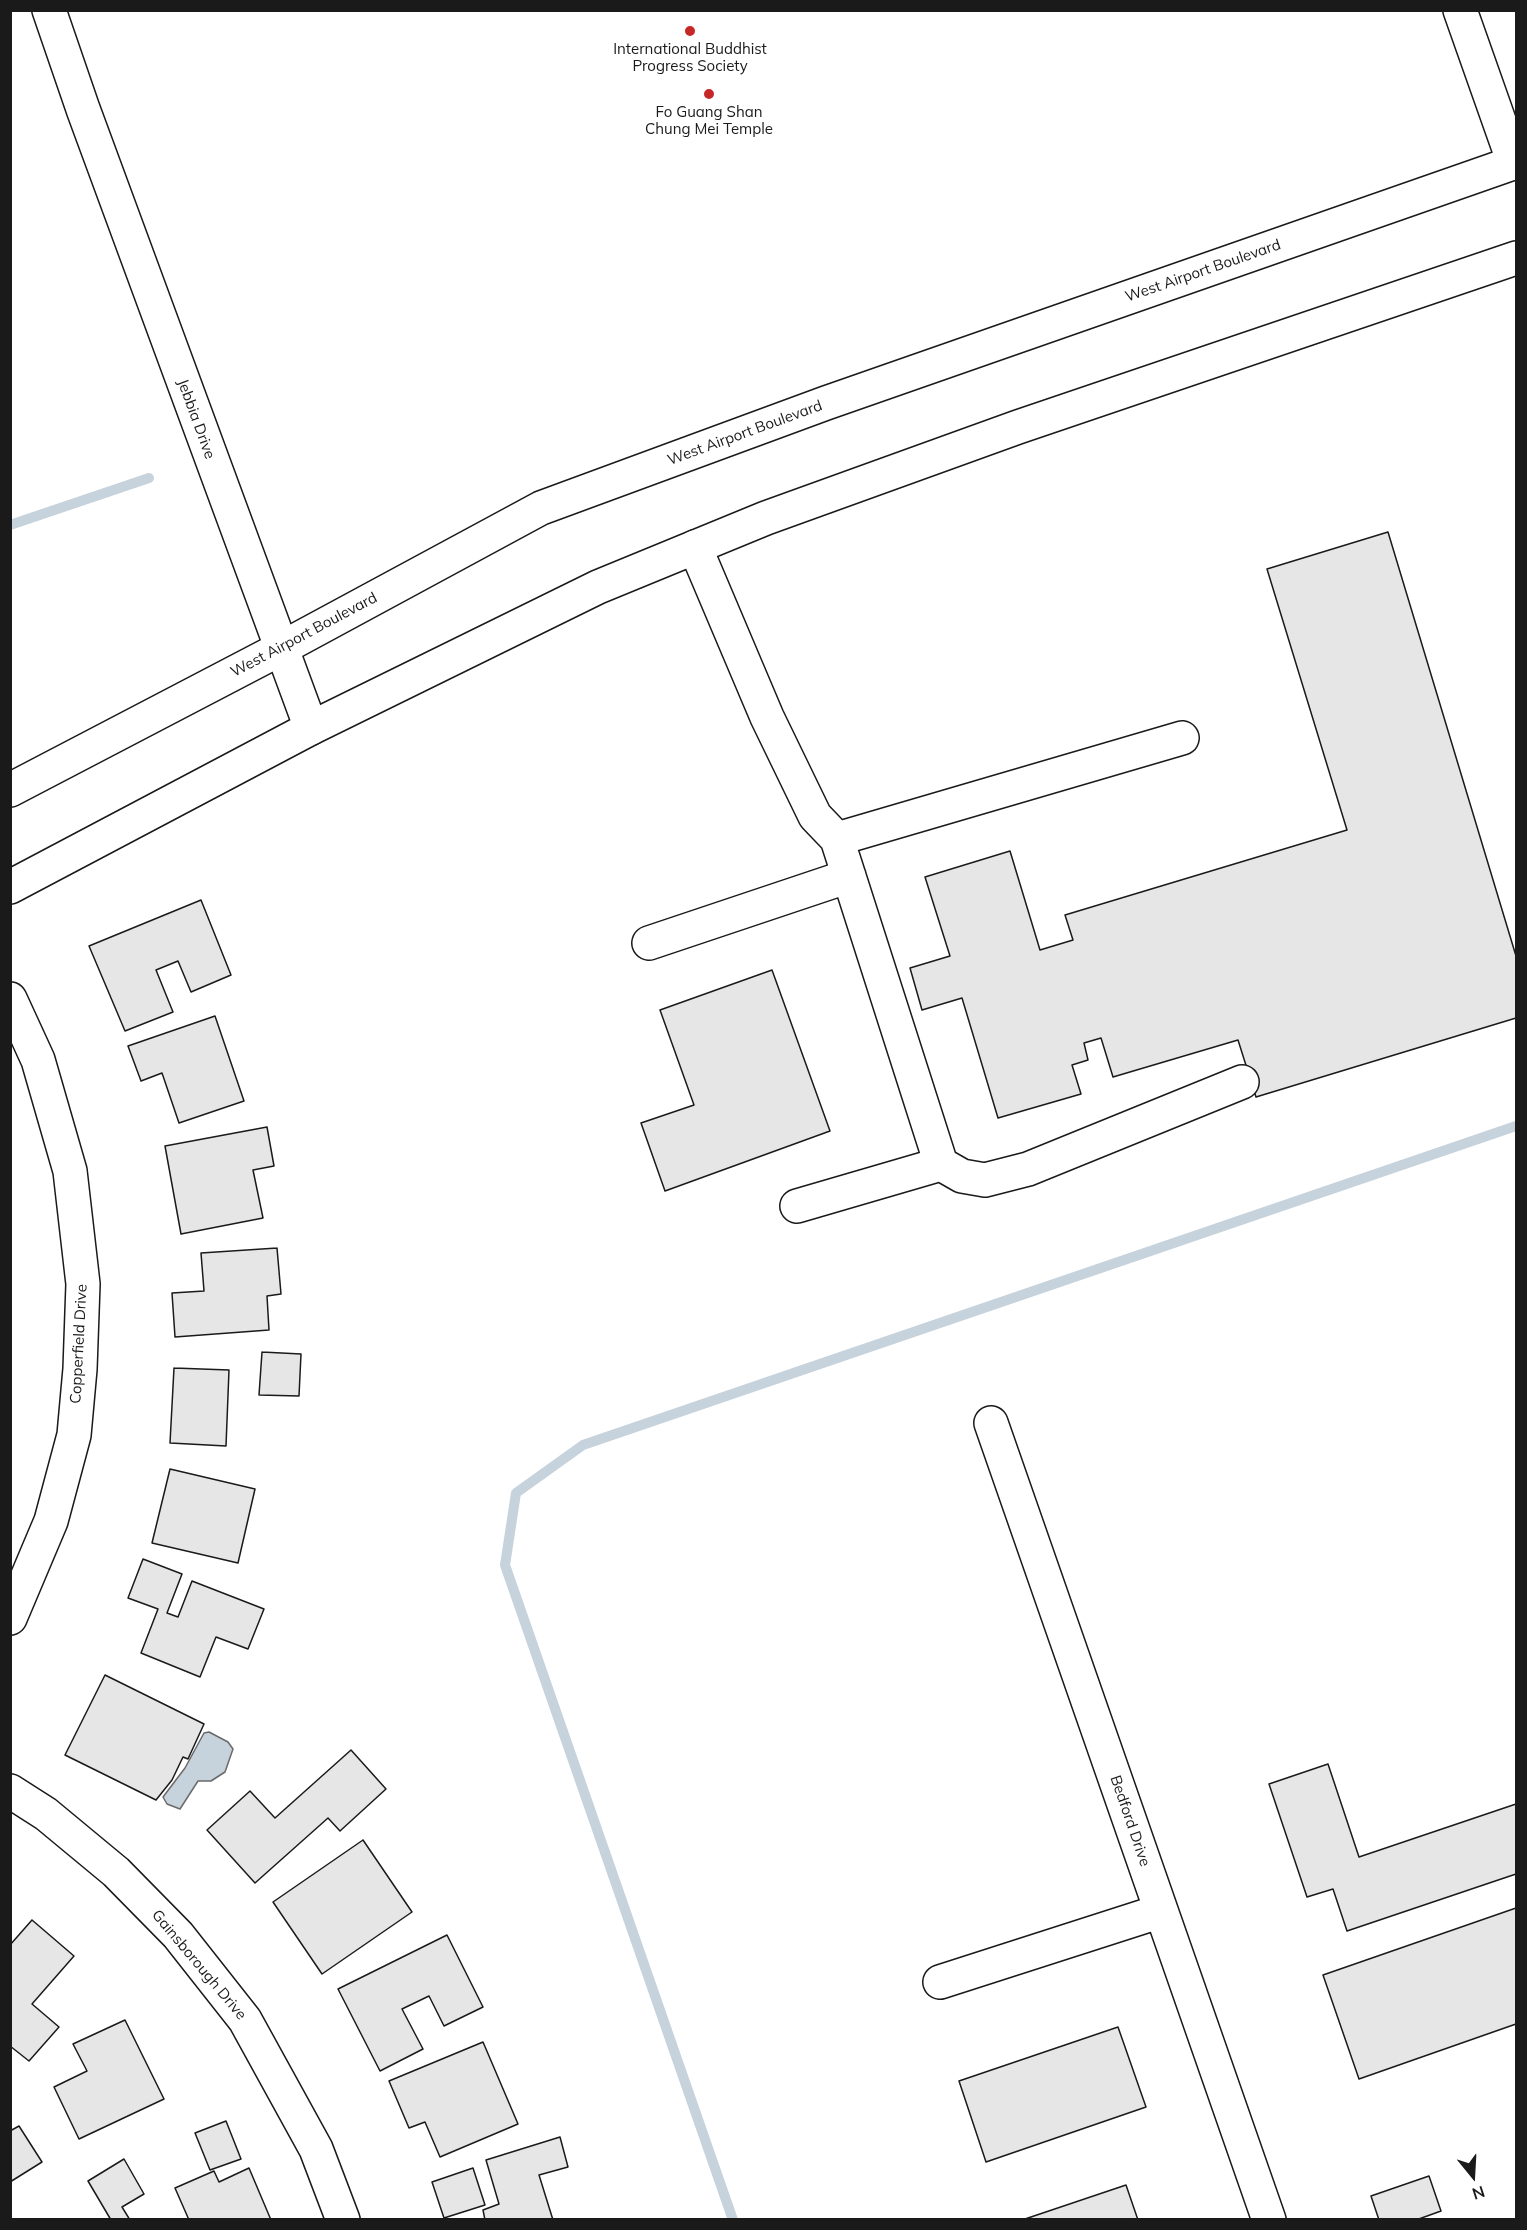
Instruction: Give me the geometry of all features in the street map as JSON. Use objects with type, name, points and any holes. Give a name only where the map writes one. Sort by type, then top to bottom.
[{"type":"main road","name":"Jebbia Drive","points":[[50,10],[83,109],[311,728]]},
{"type":"main road","points":[[1460,10],[1515,162]]},
{"type":"main road","name":"West Airport Boulevard","points":[[10,790],[280,649],[541,508],[826,403],[1515,162]]},
{"type":"main road","points":[[10,887],[311,728],[598,587],[766,518],[1018,427],[1516,258]]},
{"type":"main road","points":[[695,547],[767,717],[815,816],[837,839],[941,1164],[962,1176],[985,1180],[1028,1169],[1242,1082]]},
{"type":"main road","points":[[837,839],[1182,738]]},
{"type":"main road","points":[[649,943],[849,876]]},
{"type":"main road","name":"Copperfield Drive","points":[[10,999],[38,1060],[70,1171],[84,1284],[74,1435],[51,1521],[10,1618]]},
{"type":"main road","points":[[797,1206],[941,1164]]},
{"type":"main road","name":"Bedford Drive","points":[[991,1423],[1269,2220]]},
{"type":"main road","name":"Gainsborough Drive","points":[[10,1791],[46,1814],[116,1872],[178,1935],[245,2020],[316,2149],[343,2220]]},
{"type":"main road","points":[[940,1982],[1161,1911]]},
{"type":"shaded area","points":[[209,1732],[228,1742],[233,1749],[225,1772],[211,1781],[198,1781],[180,1809],[167,1804],[163,1797],[185,1768],[204,1733]]},
{"type":"building","points":[[1388,532],[1516,956],[1516,1018],[1256,1097],[1238,1040],[1113,1077],[1101,1038],[1084,1043],[1088,1060],[1072,1065],[1081,1094],[998,1118],[962,998],[922,1010],[910,968],[950,956],[925,877],[1010,851],[1040,950],[1073,940],[1065,915],[1347,830],[1267,569]]},
{"type":"building","points":[[201,900],[231,975],[191,992],[178,961],[156,970],[173,1012],[125,1031],[89,946]]},
{"type":"building","points":[[772,970],[830,1131],[665,1191],[641,1123],[694,1105],[660,1010]]},
{"type":"building","points":[[215,1016],[244,1101],[179,1123],[162,1073],[141,1081],[128,1046]]},
{"type":"building","points":[[267,1127],[274,1166],[253,1170],[263,1218],[181,1234],[165,1146]]},
{"type":"building","points":[[277,1248],[281,1294],[267,1296],[269,1330],[175,1337],[172,1293],[204,1291],[201,1253]]},
{"type":"building","points":[[262,1352],[301,1354],[299,1396],[259,1395]]},
{"type":"building","points":[[174,1368],[229,1370],[226,1446],[170,1443]]},
{"type":"building","points":[[170,1469],[255,1489],[238,1563],[152,1543]]},
{"type":"building","points":[[143,1559],[182,1574],[167,1613],[178,1617],[192,1581],[264,1609],[248,1649],[216,1637],[200,1677],[141,1653],[158,1609],[128,1598]]},
{"type":"building","points":[[105,1675],[204,1724],[188,1759],[183,1757],[172,1780],[156,1800],[65,1755]]},
{"type":"building","points":[[351,1750],[386,1789],[340,1831],[328,1818],[255,1883],[207,1830],[250,1791],[275,1818]]},
{"type":"building","points":[[1328,1764],[1359,1857],[1516,1804],[1516,1874],[1347,1931],[1333,1889],[1307,1897],[1269,1784]]},
{"type":"building","points":[[363,1840],[412,1912],[322,1974],[273,1902]]},
{"type":"building","points":[[1516,1908],[1516,2024],[1359,2079],[1323,1975]]},
{"type":"building","points":[[32,1920],[74,1956],[32,2004],[59,2027],[29,2061],[10,2046],[10,1945]]},
{"type":"building","points":[[447,1935],[483,2007],[444,2026],[429,1996],[402,2009],[423,2049],[380,2071],[338,1989]]},
{"type":"building","points":[[125,2020],[164,2099],[79,2139],[54,2087],[87,2071],[73,2044]]},
{"type":"building","points":[[1118,2027],[1146,2107],[986,2162],[959,2081]]},
{"type":"building","points":[[483,2042],[518,2124],[440,2157],[425,2122],[409,2128],[389,2081]]},
{"type":"building","points":[[226,2121],[241,2159],[210,2170],[195,2133]]},
{"type":"building","points":[[19,2126],[42,2162],[10,2182],[10,2131]]},
{"type":"building","points":[[560,2137],[568,2167],[539,2175],[553,2220],[485,2220],[483,2210],[499,2204],[486,2160]]},
{"type":"building","points":[[124,2159],[144,2194],[122,2207],[130,2220],[111,2220],[88,2181]]},
{"type":"building","points":[[249,2168],[271,2220],[189,2220],[175,2188],[214,2171],[219,2182]]},
{"type":"building","points":[[473,2168],[485,2205],[444,2218],[432,2182]]},
{"type":"building","points":[[1429,2176],[1441,2211],[1416,2220],[1379,2220],[1371,2196]]},
{"type":"building","points":[[1126,2185],[1138,2220],[1022,2220]]},
{"type":"waterway","points":[[10,525],[149,478]]},
{"type":"waterway","points":[[733,2220],[505,1565],[516,1493],[583,1445],[1516,1126]]},
{"type":"place","name":"International Buddhist Progress Society","points":[[690,31]]},
{"type":"place","name":"Fo Guang Shan Chung Mei Temple","points":[[709,94]]}]
